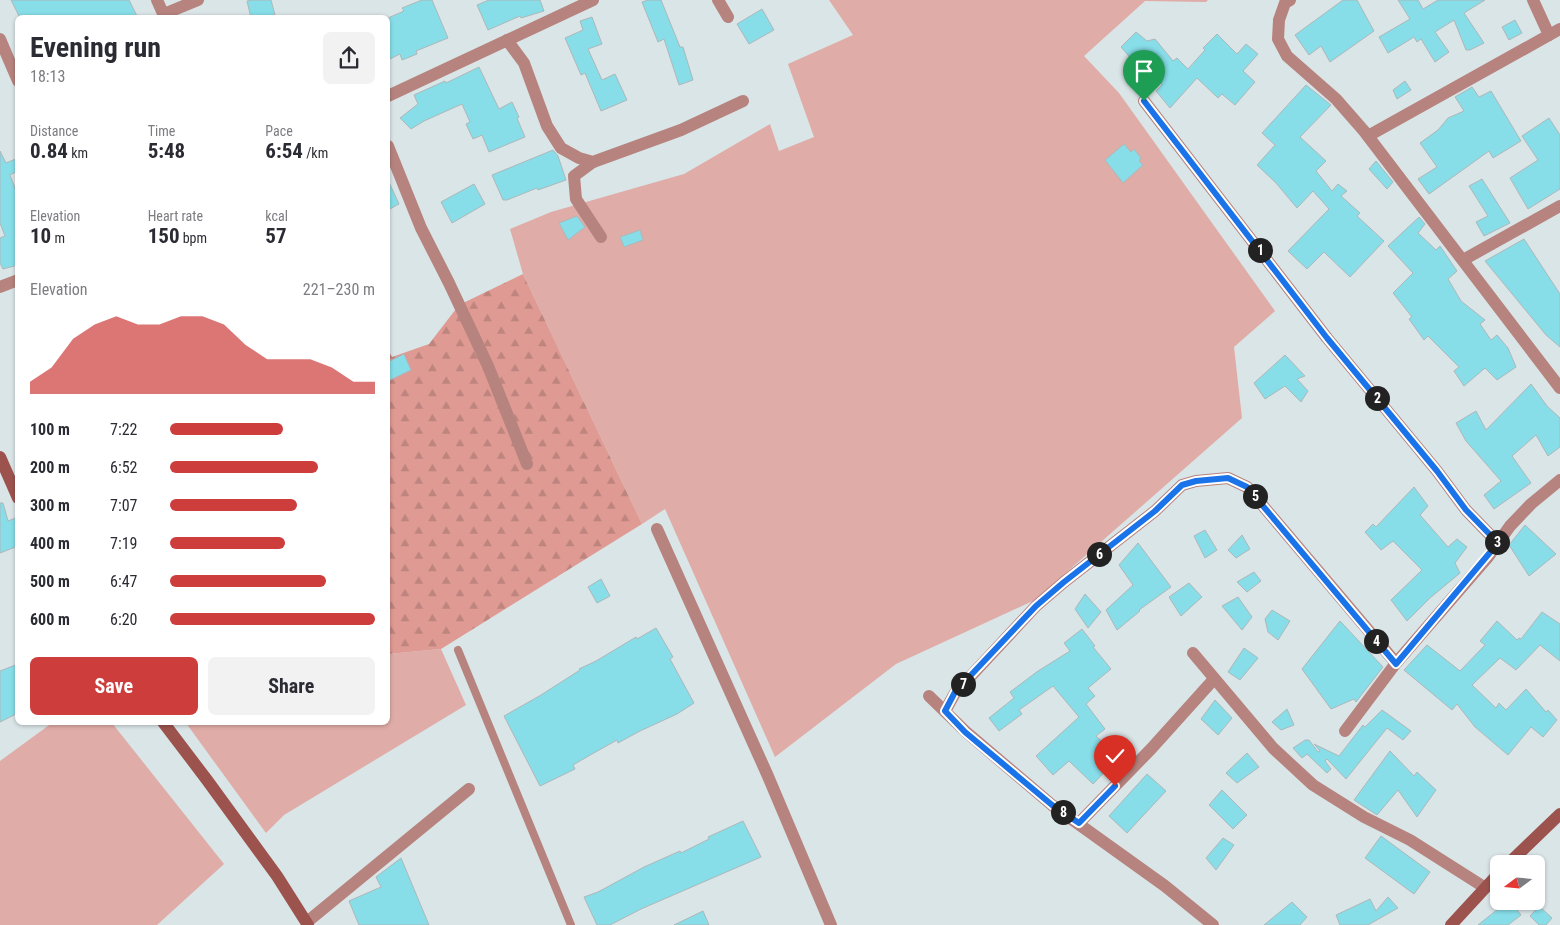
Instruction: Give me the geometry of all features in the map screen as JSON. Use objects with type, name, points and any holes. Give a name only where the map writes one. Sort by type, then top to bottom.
[{"type":"street","points":[[157,0],[164,15]]},
{"type":"street","points":[[166,15],[198,0]]},
{"type":"street","points":[[390,95],[593,0]]},
{"type":"street","points":[[718,0],[728,17]]},
{"type":"street","points":[[1290,0],[1285,3],[1279,20],[1278,39],[1282,48],[1288,56],[1336,99],[1368,136],[1560,388]]},
{"type":"street","points":[[1368,136],[1555,32],[1533,0]]},
{"type":"street","points":[[0,40],[15,74]]},
{"type":"street","points":[[507,40],[524,63],[547,126],[561,148],[579,158],[593,162]]},
{"type":"street","points":[[601,237],[576,199],[574,176],[593,162],[681,130],[743,101]]},
{"type":"street","points":[[1144,101],[1327,338],[1437,471],[1466,510],[1498,543]]},
{"type":"street","points":[[390,151],[421,228],[449,282],[488,366],[526,464]]},
{"type":"street","points":[[1463,260],[1560,206]]},
{"type":"street","points":[[0,287],[15,281]]},
{"type":"street","points":[[0,457],[15,491]]},
{"type":"street","points":[[945,711],[955,692],[1036,606],[1155,511],[1182,485],[1196,481],[1228,478],[1247,487],[1396,664]]},
{"type":"street","points":[[1345,731],[1396,664],[1498,543],[1510,526],[1531,504],[1560,480]]},
{"type":"street","points":[[657,529],[767,774],[831,925]]},
{"type":"street","points":[[1193,653],[1273,748],[1313,785],[1364,817],[1410,840],[1484,887]]},
{"type":"street","points":[[1079,823],[1151,749],[1214,679]]},
{"type":"street","points":[[929,696],[965,732],[1052,805],[1165,886],[1212,925]]},
{"type":"street","points":[[164,725],[231,812],[277,876],[307,923],[469,789]]},
{"type":"street","points":[[1517,855],[1560,814]]},
{"type":"street","points":[[1450,925],[1490,881]]},
{"type":"lane","points":[[458,650],[571,925]]},
{"type":"shaded area","points":[[829,0],[1208,0],[1206,2],[1145,1],[1084,56],[1119,93],[1275,311],[1234,347],[1242,418],[1035,600],[896,664],[775,757],[665,509],[642,524],[523,274],[510,229],[551,212],[684,174],[770,124],[779,151],[814,137],[788,64],[853,35]]},
{"type":"shaded area","points":[[441,649],[466,705],[284,815],[266,833],[187,725],[390,725],[390,654]]},
{"type":"shaded area","points":[[49,725],[114,725],[224,864],[157,925],[0,925],[0,761]]},
{"type":"green space","points":[[523,274],[642,524],[441,649],[390,654],[390,354],[392,357],[429,344],[459,305]]},
{"type":"building","points":[[11,0],[129,0],[136,15],[18,15]]},
{"type":"building","points":[[271,0],[275,15],[250,15],[247,1]]},
{"type":"building","points":[[422,0],[432,0],[448,38],[416,51],[417,54],[402,60],[400,54],[390,59],[390,17],[404,11],[402,8]]},
{"type":"building","points":[[489,0],[540,0],[544,11],[521,18],[520,16],[488,30],[477,5]]},
{"type":"building","points":[[661,0],[680,47],[683,47],[693,80],[679,85],[664,39],[658,42],[642,2]]},
{"type":"building","points":[[1343,0],[1357,0],[1374,31],[1330,62],[1321,46],[1309,55],[1295,35]]},
{"type":"building","points":[[1398,0],[1418,0],[1423,9],[1438,0],[1485,0],[1464,13],[1484,43],[1466,50],[1454,20],[1435,32],[1449,52],[1435,62],[1421,39],[1417,42],[1414,37],[1388,53],[1379,37],[1410,19]]},
{"type":"building","points":[[762,9],[774,30],[749,44],[737,24]]},
{"type":"building","points":[[592,17],[602,44],[588,49],[602,80],[615,74],[627,100],[601,111],[585,73],[581,75],[565,38],[583,30],[580,21]]},
{"type":"building","points":[[1515,20],[1522,33],[1509,40],[1502,27]]},
{"type":"building","points":[[1136,32],[1147,41],[1155,39],[1173,61],[1177,58],[1188,69],[1205,50],[1203,48],[1217,34],[1237,54],[1246,44],[1258,54],[1243,71],[1255,82],[1235,105],[1222,94],[1218,98],[1197,78],[1170,108],[1156,91],[1162,85],[1140,57],[1134,62],[1121,47]]},
{"type":"building","points":[[479,67],[499,109],[512,102],[525,137],[489,152],[482,135],[473,139],[466,124],[470,122],[462,104],[411,129],[400,118],[418,104],[414,95],[445,81],[446,83]]},
{"type":"building","points":[[1405,81],[1411,90],[1397,99],[1393,90]]},
{"type":"building","points":[[1306,85],[1331,105],[1300,137],[1326,161],[1316,171],[1332,191],[1338,184],[1347,191],[1341,196],[1360,213],[1357,216],[1384,241],[1350,277],[1324,252],[1307,269],[1288,251],[1329,209],[1313,191],[1297,208],[1276,183],[1257,165],[1275,145],[1262,133]]},
{"type":"building","points":[[1472,87],[1479,97],[1491,91],[1521,141],[1493,158],[1489,151],[1429,194],[1418,179],[1437,167],[1420,143],[1438,130],[1448,118],[1464,111],[1455,97]]},
{"type":"building","points":[[1549,118],[1560,135],[1560,189],[1528,209],[1510,178],[1538,160],[1522,136]]},
{"type":"building","points":[[1124,144],[1131,152],[1134,149],[1141,158],[1139,161],[1143,165],[1123,183],[1105,160]]},
{"type":"building","points":[[553,150],[558,156],[566,180],[503,200],[492,175]]},
{"type":"building","points":[[0,151],[6,163],[15,159],[15,172],[10,175],[15,188],[15,266],[3,269],[0,263],[0,238],[5,236],[0,223]]},
{"type":"building","points":[[1376,161],[1393,182],[1387,189],[1369,169]]},
{"type":"building","points":[[1482,179],[1510,223],[1484,236],[1476,222],[1488,216],[1469,186]]},
{"type":"building","points":[[390,184],[399,204],[390,209]]},
{"type":"building","points":[[474,184],[485,204],[452,223],[441,202]]},
{"type":"building","points":[[577,216],[585,227],[568,240],[559,223]]},
{"type":"building","points":[[1419,217],[1425,224],[1418,233],[1436,250],[1440,246],[1457,271],[1448,279],[1461,301],[1485,320],[1480,324],[1491,340],[1497,335],[1508,348],[1516,367],[1497,380],[1485,368],[1464,386],[1454,371],[1459,367],[1428,336],[1424,340],[1409,319],[1412,317],[1393,293],[1413,273],[1388,246]]},
{"type":"building","points":[[640,230],[643,240],[624,247],[620,237]]},
{"type":"building","points":[[1524,239],[1560,294],[1560,347],[1546,335],[1485,261]]},
{"type":"building","points":[[404,354],[411,370],[390,380],[390,361]]},
{"type":"building","points":[[1285,355],[1305,376],[1297,379],[1308,391],[1301,402],[1285,386],[1265,399],[1254,383]]},
{"type":"building","points":[[1531,384],[1547,406],[1560,418],[1560,447],[1548,456],[1536,435],[1512,456],[1531,483],[1494,509],[1484,495],[1501,481],[1466,441],[1456,423],[1476,411],[1486,430]]},
{"type":"building","points":[[1414,487],[1428,506],[1420,515],[1448,547],[1457,539],[1467,547],[1455,563],[1460,573],[1430,598],[1407,621],[1391,600],[1422,570],[1393,541],[1381,550],[1365,532],[1373,524],[1376,527]]},
{"type":"building","points":[[0,503],[3,503],[8,521],[15,518],[15,547],[0,553]]},
{"type":"building","points":[[1525,525],[1556,554],[1529,576],[1509,545]]},
{"type":"building","points":[[1205,530],[1217,550],[1205,558],[1194,536]]},
{"type":"building","points":[[1242,535],[1250,549],[1236,558],[1228,550]]},
{"type":"building","points":[[1138,543],[1171,587],[1139,610],[1117,630],[1106,610],[1133,585],[1119,565]]},
{"type":"building","points":[[1254,572],[1261,581],[1247,592],[1237,582]]},
{"type":"building","points":[[601,579],[610,596],[597,603],[588,587]]},
{"type":"building","points":[[1189,583],[1202,597],[1181,616],[1169,597]]},
{"type":"building","points":[[1085,594],[1101,612],[1088,628],[1075,609]]},
{"type":"building","points":[[1238,597],[1252,617],[1242,630],[1222,606]]},
{"type":"building","points":[[1272,610],[1290,621],[1278,640],[1268,632],[1265,619]]},
{"type":"building","points":[[1542,612],[1560,624],[1560,661],[1540,645],[1516,670],[1500,658],[1472,685],[1496,708],[1499,703],[1506,710],[1526,689],[1546,712],[1548,710],[1557,720],[1543,737],[1531,727],[1508,755],[1475,727],[1457,704],[1452,710],[1404,670],[1427,645],[1460,671],[1485,645],[1480,641],[1497,621],[1517,640],[1521,639]]},
{"type":"building","points":[[1340,621],[1383,667],[1356,702],[1354,699],[1331,709],[1302,669]]},
{"type":"building","points":[[656,628],[673,657],[670,659],[694,703],[677,714],[618,743],[617,740],[573,765],[575,769],[540,786],[504,716],[541,695],[579,669]]},
{"type":"building","points":[[1082,629],[1095,646],[1093,647],[1111,669],[1088,688],[1095,696],[1086,704],[1105,729],[1096,736],[1119,757],[1093,784],[1069,761],[1053,775],[1036,756],[1079,717],[1053,686],[1019,710],[1022,714],[999,731],[989,718],[1014,698],[1010,692],[1038,671],[1070,651],[1064,643]]},
{"type":"building","points":[[1244,648],[1258,658],[1240,680],[1228,672]]},
{"type":"building","points":[[15,665],[15,714],[0,722],[0,671]]},
{"type":"building","points":[[1215,700],[1232,718],[1218,735],[1201,719]]},
{"type":"building","points":[[1287,709],[1294,725],[1281,730],[1272,722]]},
{"type":"building","points":[[1382,710],[1411,731],[1403,740],[1387,728],[1346,779],[1327,759],[1325,761],[1331,769],[1327,773],[1307,754],[1302,758],[1293,748],[1305,740],[1309,740],[1318,752],[1320,751],[1314,744],[1339,756],[1363,725],[1365,727]]},
{"type":"building","points":[[1390,751],[1414,776],[1417,772],[1436,790],[1417,817],[1398,790],[1377,815],[1354,800]]},
{"type":"building","points":[[1247,753],[1259,767],[1237,783],[1226,773]]},
{"type":"building","points":[[1147,774],[1166,791],[1127,833],[1109,816]]},
{"type":"building","points":[[1222,790],[1247,815],[1233,829],[1209,805]]},
{"type":"building","points":[[743,821],[761,857],[641,909],[610,925],[597,925],[584,897],[598,892],[644,867],[680,851],[681,853],[709,839],[708,837]]},
{"type":"building","points":[[1381,836],[1430,872],[1414,894],[1365,858]]},
{"type":"building","points":[[1223,838],[1234,845],[1216,870],[1206,858]]},
{"type":"building","points":[[401,858],[429,925],[359,925],[349,901],[381,887],[376,877]]},
{"type":"building","points":[[1388,897],[1398,908],[1368,925],[1340,925],[1336,915],[1370,899],[1376,911]]},
{"type":"building","points":[[1292,902],[1307,917],[1300,925],[1264,925]]},
{"type":"building","points":[[1497,910],[1517,910],[1521,915],[1508,925],[1478,925]]},
{"type":"building","points":[[1535,910],[1543,910],[1552,918],[1546,925],[1539,925],[1530,916]]},
{"type":"building","points":[[703,911],[709,925],[674,925]]},
{"type":"route","points":[[1115,786],[1079,823],[1052,805],[965,732],[945,711],[955,692],[1036,606],[1155,511],[1182,485],[1196,481],[1228,478],[1240,482],[1247,487],[1396,664],[1498,543],[1466,510],[1437,471],[1327,338],[1144,101]]}]
